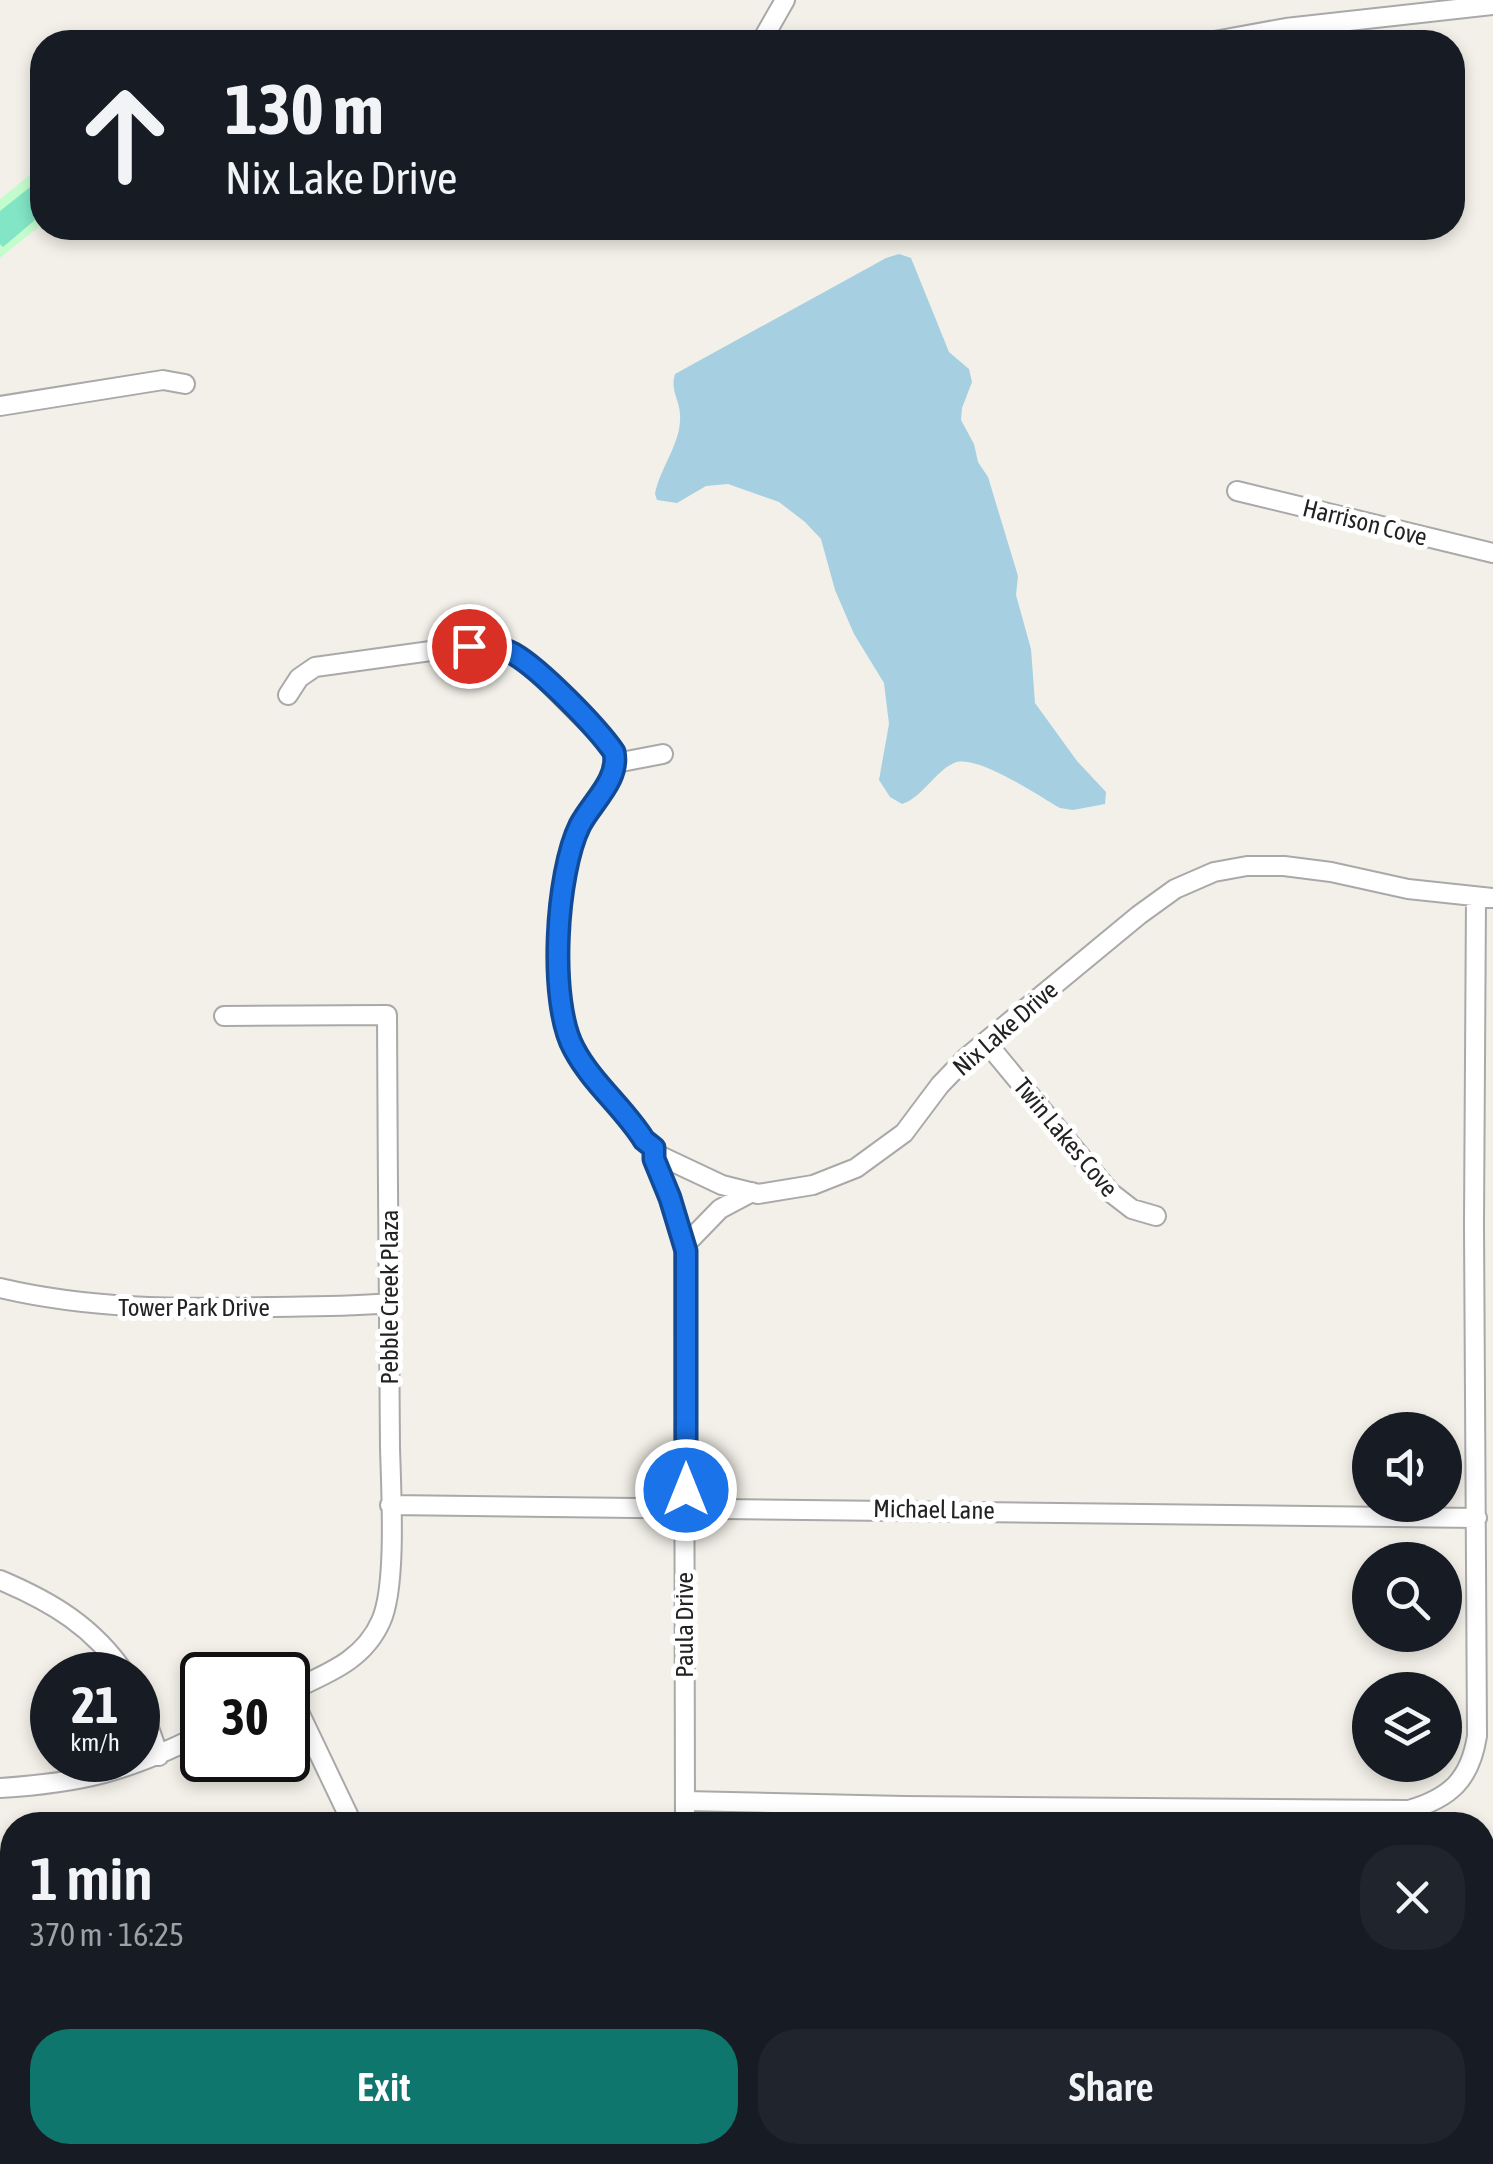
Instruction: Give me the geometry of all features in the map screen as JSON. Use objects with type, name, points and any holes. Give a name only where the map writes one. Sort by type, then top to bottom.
[{"type":"street","points":[[768,30],[785,0]]},
{"type":"street","points":[[1275,30],[1493,5]]},
{"type":"street","points":[[0,406],[164,380],[184,384]]},
{"type":"street","name":"Harrison Cove","points":[[1237,491],[1493,553]]},
{"type":"street","points":[[288,694],[316,666],[482,644],[510,652],[532,666],[611,746],[616,763],[663,754]]},
{"type":"street","name":"Nix Lake Drive","points":[[616,763],[613,776],[579,828],[565,865],[560,894],[563,1016],[574,1050],[654,1148],[654,1153],[722,1185],[758,1194],[813,1185],[856,1168],[904,1133],[940,1085],[986,1042],[1160,898],[1214,872],[1246,866],[1284,866],[1484,898]]},
{"type":"street","points":[[686,1800],[1409,1810],[1444,1797],[1468,1769],[1477,1736],[1474,1224],[1484,898]]},
{"type":"street","name":"Pebble Creek Plaza","points":[[224,1016],[387,1014],[389,1590],[376,1632],[354,1658],[310,1681]]},
{"type":"street","name":"Twin Lakes Cove","points":[[986,1042],[1110,1192],[1132,1209],[1156,1216]]},
{"type":"street","name":"Paula Drive","points":[[654,1153],[684,1246],[686,1812]]},
{"type":"street","points":[[684,1246],[720,1209],[752,1192]]},
{"type":"street","name":"Tower Park Drive","points":[[0,1288],[48,1300],[106,1307],[195,1309],[389,1303]]},
{"type":"street","name":"Michael Lane","points":[[390,1505],[1477,1518]]},
{"type":"street","points":[[0,1580],[42,1597],[76,1620],[108,1652]]},
{"type":"street","points":[[310,1737],[347,1812]]},
{"type":"street","points":[[0,1788],[62,1782]]},
{"type":"green space","points":[[30,175],[30,234],[0,258],[0,199]]},
{"type":"green space","points":[[30,187],[30,224],[3,247],[0,211]]},
{"type":"water","points":[[899,254],[911,258],[949,352],[969,369],[972,382],[961,420],[988,477],[1018,576],[1016,595],[1031,649],[1035,703],[1077,761],[1106,792],[1105,804],[1073,810],[1060,808],[1007,777],[964,762],[948,767],[907,802],[902,804],[890,797],[879,780],[889,724],[884,683],[854,634],[835,590],[821,539],[779,502],[728,484],[706,486],[677,503],[657,500],[658,484],[680,425],[675,374]]},
{"type":"route","points":[[469,646],[482,644],[510,652],[532,666],[614,752],[613,776],[579,828],[568,854],[560,894],[563,1016],[574,1050],[654,1148],[654,1159],[686,1251],[686,1490]]}]
